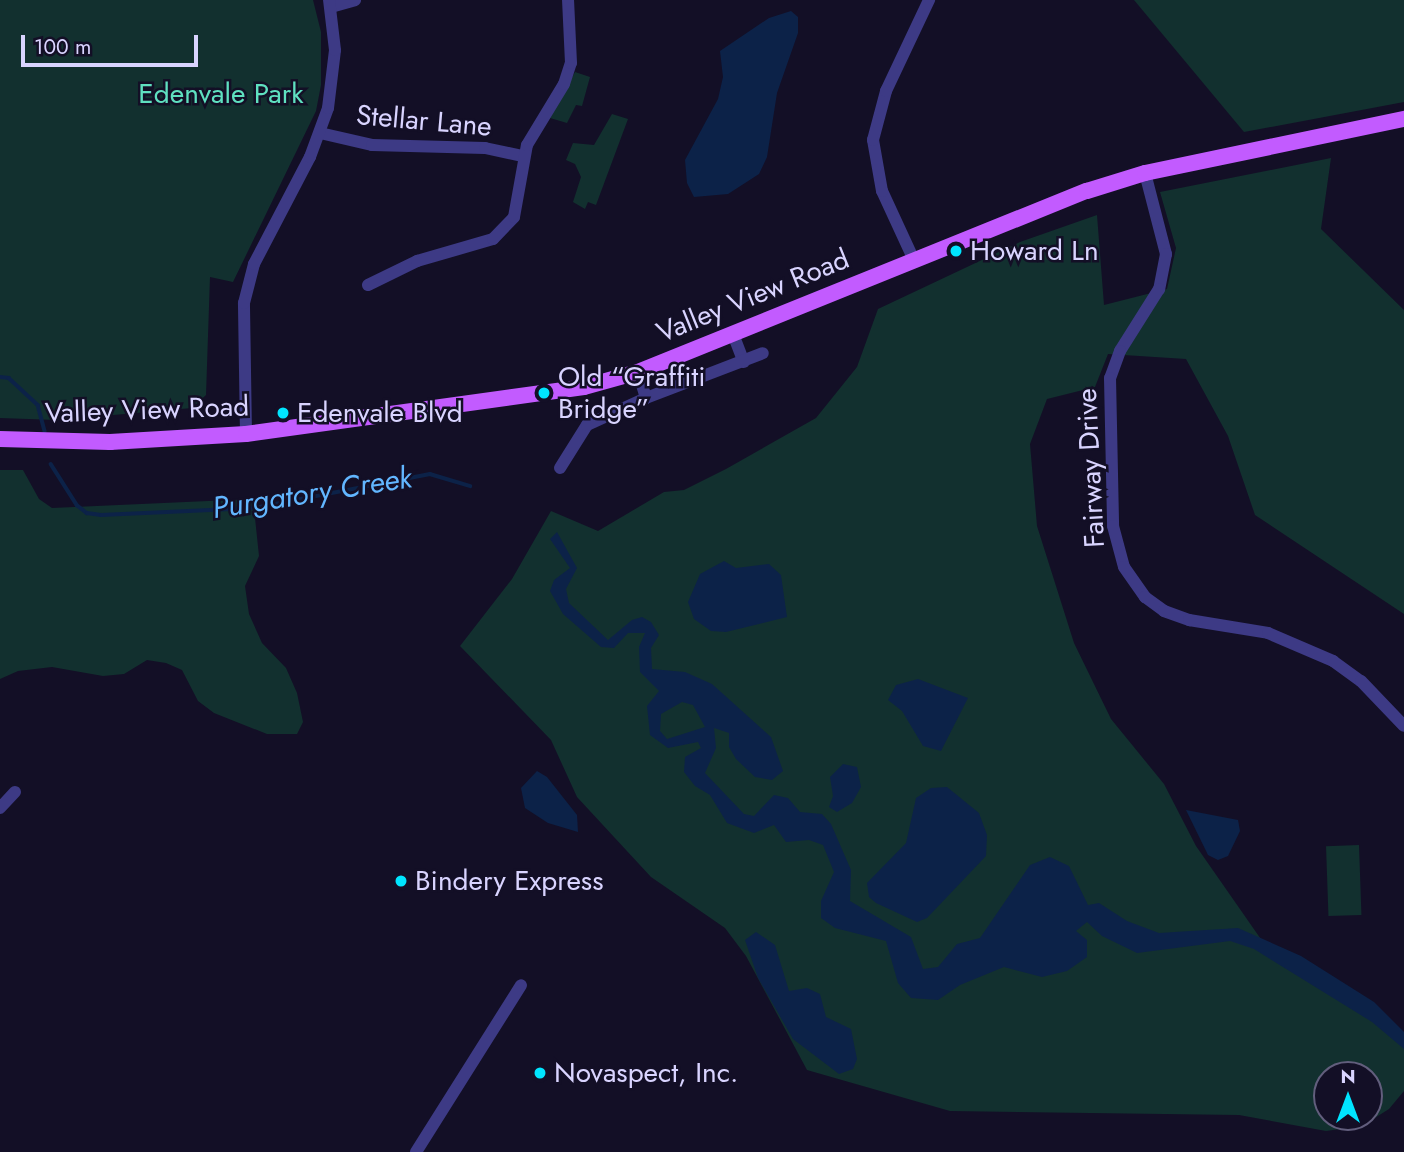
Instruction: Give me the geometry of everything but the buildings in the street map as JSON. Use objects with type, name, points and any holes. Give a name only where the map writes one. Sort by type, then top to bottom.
[{"type":"main road","name":"Valley View Road","points":[[0,439],[110,443],[246,434],[584,387],[638,372],[1022,214],[1145,173],[1404,122]]},
{"type":"street","points":[[246,434],[242,332],[246,292],[264,241],[320,132],[334,69],[330,3],[355,0]]},
{"type":"street","points":[[368,285],[417,261],[493,239],[514,217],[524,156],[571,63],[568,0]]},
{"type":"street","points":[[913,258],[881,191],[873,140],[886,91],[929,0]]},
{"type":"street","name":"Stellar Lane","points":[[320,132],[372,145],[485,148],[524,156]]},
{"type":"street","name":"Fairway Drive","points":[[1145,173],[1166,254],[1158,289],[1119,351],[1110,379],[1112,526],[1124,567],[1145,597],[1164,611],[1189,621],[1268,633],[1333,661],[1361,681],[1404,726]]},
{"type":"street","points":[[733,334],[744,362]]},
{"type":"street","points":[[560,468],[587,425],[646,398],[763,353]]},
{"type":"street","points":[[638,372],[646,398]]},
{"type":"street","points":[[0,807],[15,792]]},
{"type":"street","points":[[416,1152],[521,985]]},
{"type":"green space","name":"Edenvale Park","points":[[0,0],[313,0],[321,32],[321,85],[316,111],[233,282],[210,277],[206,395],[192,408],[57,420],[0,418]]},
{"type":"green space","points":[[1134,0],[1404,0],[1404,102],[1244,132]]},
{"type":"green space","points":[[575,72],[590,77],[582,106],[576,105],[567,123],[550,118]]},
{"type":"green space","points":[[612,114],[628,119],[596,205],[588,202],[585,209],[573,202],[581,177],[575,164],[566,160],[573,143],[594,145]]},
{"type":"green space","points":[[1331,158],[1321,229],[1404,310],[1404,614],[1255,515],[1228,436],[1186,359],[1108,354],[1095,387],[1047,399],[1030,444],[1037,526],[1074,643],[1111,719],[1164,784],[1196,846],[1265,945],[1404,1040],[1404,1091],[1383,1113],[1383,1061],[1313,1061],[1313,1129],[1239,1115],[950,1111],[807,1070],[746,956],[725,928],[651,877],[577,797],[551,740],[460,646],[512,579],[551,511],[598,531],[664,492],[684,490],[816,418],[857,367],[878,309],[1020,242],[1097,215],[1104,305],[1167,289],[1176,248],[1160,192]]},
{"type":"green space","points":[[0,470],[23,470],[39,499],[52,508],[253,499],[259,556],[245,586],[249,614],[262,643],[286,668],[297,693],[303,722],[297,734],[267,734],[214,713],[198,701],[182,670],[166,663],[147,660],[124,674],[103,676],[52,667],[18,671],[0,679]]},
{"type":"green space","points":[[1359,845],[1361,915],[1328,916],[1326,846]]},
{"type":"water","points":[[791,11],[798,17],[798,33],[777,93],[767,157],[759,174],[728,194],[694,197],[687,183],[685,160],[718,99],[723,77],[720,51],[769,18]]},
{"type":"water","points":[[557,532],[577,568],[566,589],[569,603],[608,640],[632,620],[642,617],[651,622],[659,635],[651,648],[652,669],[685,672],[712,684],[771,737],[783,771],[772,780],[755,777],[736,759],[729,747],[729,733],[714,728],[716,748],[705,773],[744,814],[754,816],[774,795],[788,798],[800,812],[822,814],[831,824],[851,870],[850,901],[911,937],[923,969],[938,967],[957,944],[980,938],[1030,865],[1050,857],[1069,866],[1088,905],[1099,903],[1127,921],[1159,933],[1238,928],[1301,956],[1374,1002],[1404,1032],[1404,1049],[1372,1022],[1254,949],[1230,941],[1137,953],[1102,936],[1087,922],[1076,931],[1087,940],[1087,957],[1067,971],[1042,977],[1004,967],[960,985],[938,1000],[911,998],[898,983],[886,941],[835,928],[821,918],[821,901],[834,872],[823,845],[809,840],[786,842],[774,825],[754,833],[727,823],[710,795],[695,786],[684,772],[685,757],[701,748],[698,742],[668,748],[650,735],[647,706],[659,691],[640,672],[639,647],[645,633],[628,633],[614,648],[601,647],[563,614],[550,591],[554,580],[570,568],[550,539]],"holes":[[[682,702],[693,705],[705,727],[667,739],[660,731],[661,714]]]},
{"type":"water","points":[[724,561],[736,568],[769,564],[781,575],[787,617],[726,632],[711,631],[694,619],[688,602],[700,574]]},
{"type":"water","points":[[918,679],[968,698],[941,751],[923,746],[902,711],[888,700],[896,685]]},
{"type":"water","points":[[843,764],[857,767],[861,787],[852,803],[837,812],[829,807],[833,796],[830,777]]},
{"type":"water","points":[[537,771],[547,777],[577,815],[578,832],[548,823],[525,808],[521,788]]},
{"type":"water","points":[[947,787],[979,813],[987,835],[986,856],[927,918],[917,922],[876,903],[869,897],[867,883],[906,843],[916,798],[931,788]]},
{"type":"water","points":[[1186,810],[1238,820],[1240,831],[1228,856],[1218,860],[1208,855]]},
{"type":"water","points":[[756,932],[775,945],[789,991],[807,988],[820,994],[826,1017],[851,1029],[857,1059],[853,1069],[839,1074],[793,1039],[758,978],[745,940]]},
{"type":"waterway","name":"Purgatory Creek","points":[[0,377],[9,378],[38,405],[45,431]]},
{"type":"waterway","name":"Purgatory Creek","points":[[51,464],[77,505],[87,513],[101,515],[254,508],[430,474],[470,486]]},
{"type":"place","name":"Howard Ln","points":[[956,251]]},
{"type":"place","name":"Old “Graffiti Bridge”","points":[[544,393]]},
{"type":"place","name":"Edenvale Blvd","points":[[283,413]]},
{"type":"place","name":"Bindery Express","points":[[401,881]]},
{"type":"place","name":"Novaspect, Inc.","points":[[540,1073]]}]
